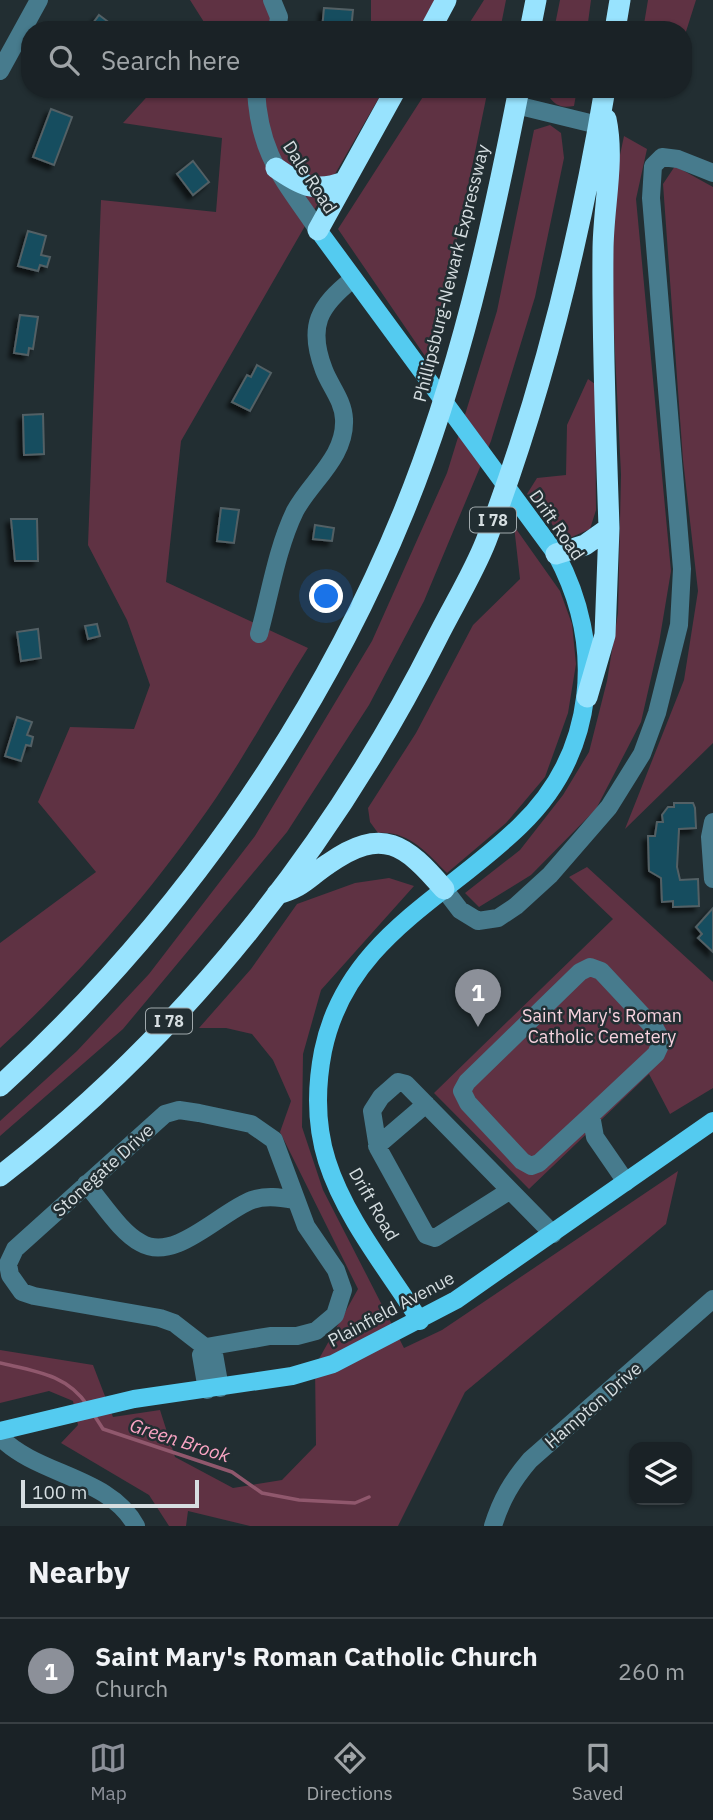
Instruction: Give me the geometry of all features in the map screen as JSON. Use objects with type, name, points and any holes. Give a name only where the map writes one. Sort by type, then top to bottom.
[{"type":"highway","points":[[435,21],[446,0]]},
{"type":"highway","points":[[532,21],[536,0]]},
{"type":"highway","points":[[616,21],[620,0]]},
{"type":"highway","points":[[318,230],[391,98]]},
{"type":"highway","name":"Phillipsburg-Newark Expressway","points":[[0,1086],[97,991],[202,866],[274,760],[345,634],[404,512],[454,369],[497,195],[517,98]]},
{"type":"highway","points":[[587,697],[601,659],[605,635],[609,528],[602,317],[603,231],[610,137],[604,98]]},
{"type":"highway","name":"I 78","points":[[0,1176],[86,1103],[163,1027],[236,947],[277,894],[371,757],[415,681],[484,544],[526,427],[565,293],[604,98]]},
{"type":"highway","points":[[276,168],[307,187],[326,189],[344,181]]},
{"type":"highway","points":[[556,554],[585,545],[609,528]]},
{"type":"highway","points":[[277,894],[300,888],[345,852],[375,844],[407,850],[444,889]]},
{"type":"main road","name":"Dale Road","points":[[318,230],[353,279]]},
{"type":"main road","name":"Drift Road","points":[[353,279],[556,554],[581,610],[589,672],[587,697],[560,774],[543,800],[520,826],[395,929],[355,974],[327,1034],[318,1087],[318,1109],[327,1160],[337,1187],[421,1321]]},
{"type":"main road","name":"Plainfield Avenue","points":[[0,1431],[103,1405],[292,1376],[332,1364],[421,1321],[501,1271],[712,1122]]},
{"type":"street","points":[[27,21],[39,0]]},
{"type":"street","points":[[274,1],[278,21]]},
{"type":"street","points":[[0,71],[21,33]]},
{"type":"street","name":"Dale Road","points":[[257,98],[261,137],[276,168],[318,230]]},
{"type":"street","points":[[520,98],[598,125]]},
{"type":"street","points":[[444,889],[468,916],[478,921],[498,918],[516,906],[558,866],[609,807],[642,754],[657,713],[679,625],[682,569],[651,198],[653,166],[662,157],[678,159],[713,173]]},
{"type":"street","points":[[259,634],[296,511],[335,454],[344,420],[339,399],[324,369],[316,325],[328,299],[353,279]]},
{"type":"street","points":[[713,822],[710,836],[713,879]]},
{"type":"street","points":[[590,967],[601,971],[656,1030],[662,1041],[656,1054],[591,1115],[539,1163],[531,1166],[522,1161],[468,1103],[462,1091],[467,1082],[571,981],[590,967]]},
{"type":"street","points":[[509,1191],[435,1238],[426,1235],[377,1146],[372,1111],[381,1097],[398,1082],[405,1084],[553,1234]]},
{"type":"street","points":[[377,1146],[426,1104]]},
{"type":"street","name":"Stonegate Drive","points":[[178,1110],[251,1124],[262,1129],[278,1146],[306,1226],[341,1281],[343,1290],[340,1307],[328,1323],[307,1334],[206,1347],[174,1324],[160,1318],[49,1301],[22,1292],[10,1275],[8,1264],[11,1255],[86,1184],[165,1114],[178,1110]]},
{"type":"street","points":[[591,1115],[595,1137],[626,1182]]},
{"type":"street","points":[[86,1184],[135,1240],[155,1248],[180,1243],[254,1199],[268,1197],[295,1200]]},
{"type":"street","name":"Hampton Drive","points":[[493,1526],[507,1491],[530,1460],[713,1299]]},
{"type":"street","points":[[206,1347],[201,1355],[213,1389]]},
{"type":"street","points":[[0,1437],[20,1453],[101,1492],[118,1504],[136,1526]]},
{"type":"green space","points":[[190,0],[265,0],[272,9],[270,21],[203,21]]},
{"type":"green space","points":[[371,0],[435,0],[423,21],[371,21]]},
{"type":"green space","points":[[484,0],[506,0],[502,21],[471,21]]},
{"type":"green space","points":[[560,0],[591,0],[588,21],[556,21]]},
{"type":"green space","points":[[648,0],[696,0],[689,21],[644,21]]},
{"type":"green space","points":[[146,98],[379,98],[181,441],[166,582],[308,648],[228,779],[168,864],[115,929],[59,991],[0,1048],[0,943],[96,872],[38,802],[70,727],[134,729],[150,685],[127,620],[88,545],[101,200],[216,212],[222,138],[123,123]]},
{"type":"green space","points":[[422,98],[486,98],[445,298],[427,359],[338,229]]},
{"type":"green space","points":[[550,98],[575,98],[574,106],[563,107]]},
{"type":"green space","points":[[550,125],[561,133],[564,158],[535,297],[491,441],[424,601],[369,705],[287,832],[123,1029],[0,1136],[0,1121],[77,1051],[149,974],[255,836],[372,641],[447,473],[497,311],[534,130]]},
{"type":"green space","points":[[624,136],[647,149],[636,199],[671,571],[659,643],[641,722],[596,809],[531,875],[479,907],[465,893],[520,850],[563,795],[589,752],[607,681],[618,613],[621,474],[608,212]]},
{"type":"green space","points":[[675,166],[713,187],[713,743],[625,829],[684,680],[698,591],[683,460],[663,184]]},
{"type":"green space","points":[[588,379],[595,384],[596,510],[590,529],[565,540],[527,494],[537,478],[566,475],[567,425]]},
{"type":"green space","points":[[514,526],[560,591],[572,624],[576,664],[568,713],[545,777],[506,823],[447,873],[408,839],[389,833],[378,833],[370,822],[368,808],[416,733],[473,625],[520,579]]},
{"type":"green space","name":"Saint Mary's Roman Catholic Cemetery","points":[[587,867],[713,982],[713,1088],[670,1114],[649,1074],[529,1189],[434,1093],[613,919],[569,877]]},
{"type":"green space","points":[[389,878],[414,886],[321,990],[303,1054],[302,1127],[323,1190],[404,1348],[442,1330],[678,1171],[666,1224],[465,1392],[398,1526],[250,1526],[188,1511],[186,1526],[169,1526],[149,1495],[61,1443],[78,1425],[73,1401],[49,1391],[0,1403],[0,1350],[93,1365],[113,1417],[160,1410],[175,1457],[233,1488],[282,1480],[316,1445],[315,1366],[358,1289],[280,1132],[291,1101],[273,1060],[252,1034],[226,1028],[199,1028],[251,969],[297,904],[355,883]]},
{"type":"building","points":[[324,8],[353,10],[352,21],[323,21]]},
{"type":"building","points":[[99,15],[107,21],[95,21]]},
{"type":"building","points":[[51,109],[72,117],[54,165],[33,157]]},
{"type":"building","points":[[193,161],[209,182],[193,195],[177,174]]},
{"type":"building","points":[[28,231],[46,236],[41,255],[50,257],[47,267],[40,265],[38,271],[18,266]]},
{"type":"building","points":[[20,315],[38,317],[33,349],[29,348],[28,355],[14,353]]},
{"type":"building","points":[[257,365],[271,373],[250,411],[232,402],[247,375],[251,377]]},
{"type":"building","points":[[43,414],[44,454],[24,455],[23,415]]},
{"type":"building","points":[[221,508],[239,510],[234,543],[217,541]]},
{"type":"building","points":[[11,519],[37,519],[38,561],[15,561]]},
{"type":"building","points":[[315,525],[334,528],[332,541],[313,539]]},
{"type":"building","points":[[97,624],[100,636],[88,639],[85,626]]},
{"type":"building","points":[[38,629],[41,658],[21,661],[17,632]]},
{"type":"building","points":[[17,717],[32,722],[27,735],[33,737],[31,746],[26,745],[21,761],[5,756]]},
{"type":"building","points":[[674,803],[693,803],[695,808],[696,828],[679,829],[677,867],[680,880],[698,879],[699,906],[673,907],[673,901],[662,902],[661,878],[649,871],[648,836],[655,836],[657,822],[663,822],[662,815],[668,807],[674,807]]},
{"type":"building","points":[[713,908],[713,952],[698,938],[702,934],[696,927]]},
{"type":"waterway","name":"Green Brook","points":[[0,1363],[60,1380],[80,1395],[88,1406]]},
{"type":"waterway","name":"Green Brook","points":[[94,1415],[103,1429],[232,1472],[262,1493],[299,1500],[355,1503],[369,1497]]},
{"type":"place","name":"Saint Mary's Roman Catholic Church","points":[[478,1027]]}]
